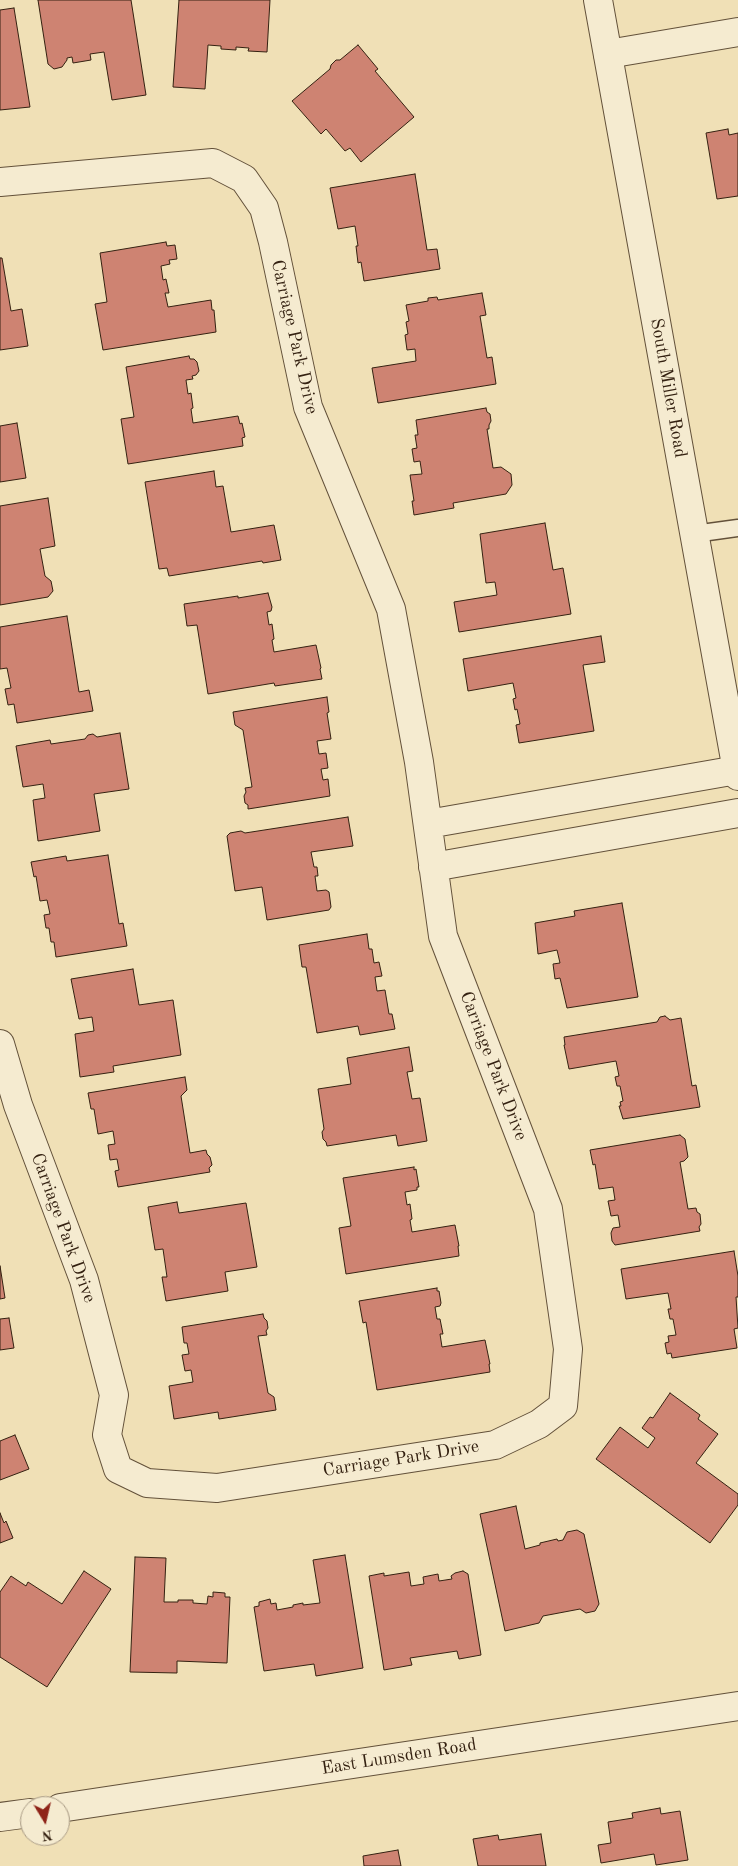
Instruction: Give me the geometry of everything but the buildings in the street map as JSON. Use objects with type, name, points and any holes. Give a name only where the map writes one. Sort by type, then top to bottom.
[{"type":"street","name":"South Miller Road","points":[[598,0],[738,773]]},
{"type":"street","points":[[608,54],[738,32]]},
{"type":"street","name":"Carriage Park Drive","points":[[0,182],[214,163],[244,179],[264,208],[308,407],[391,609],[417,752],[443,936],[548,1209],[568,1349],[563,1406],[539,1424],[495,1445],[217,1488],[146,1483],[118,1469],[107,1435],[114,1395],[84,1280],[18,1105],[0,1044]]},
{"type":"street","points":[[428,824],[738,773]]},
{"type":"street","points":[[433,866],[738,813]]},
{"type":"street","name":"East Lumsden Road","points":[[70,1806],[738,1706]]},
{"type":"street","points":[[0,1817],[20,1814]]},
{"type":"lane","points":[[694,534],[738,528]]}]
